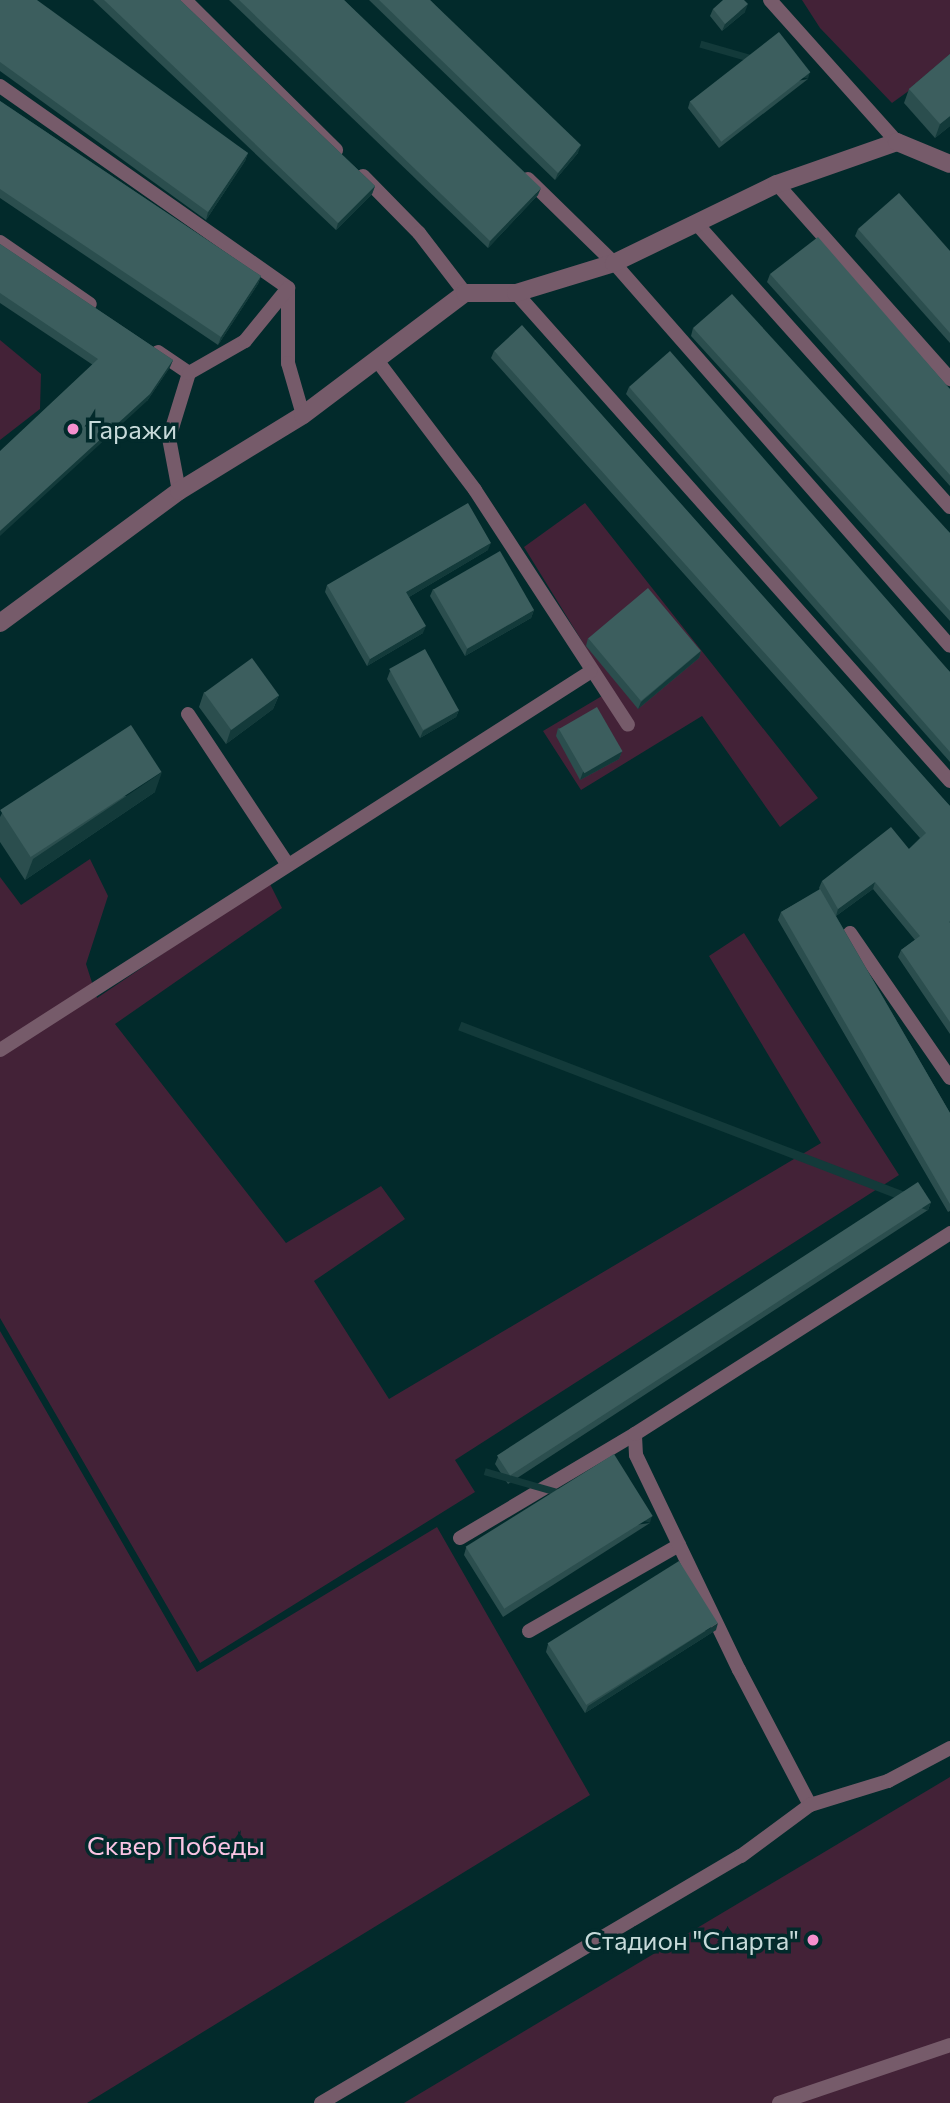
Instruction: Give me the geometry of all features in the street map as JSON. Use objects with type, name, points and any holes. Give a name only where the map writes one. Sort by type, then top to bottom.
[{"type":"street","points":[[0,622],[179,491],[303,415],[465,293],[516,293],[614,263],[777,184],[897,142],[950,164]]},
{"type":"lane","points":[[186,0],[419,233],[465,293]]},
{"type":"lane","points":[[771,0],[897,142]]},
{"type":"lane","points":[[0,86],[288,288]]},
{"type":"lane","points":[[514,166],[614,263],[950,646]]},
{"type":"lane","points":[[777,184],[950,379]]},
{"type":"lane","points":[[696,223],[950,507]]},
{"type":"lane","points":[[0,242],[100,311]]},
{"type":"lane","points":[[179,491],[169,438],[189,373],[245,341],[288,288]]},
{"type":"lane","points":[[288,288],[288,363],[303,415]]},
{"type":"lane","points":[[516,293],[950,781]]},
{"type":"lane","points":[[145,342],[189,373]]},
{"type":"lane","points":[[376,359],[475,490],[590,672],[628,725]]},
{"type":"lane","points":[[0,1051],[590,672]]},
{"type":"lane","points":[[188,714],[288,865]]},
{"type":"lane","points":[[850,933],[950,1078]]},
{"type":"lane","points":[[460,1538],[635,1434],[950,1233]]},
{"type":"lane","points":[[635,1434],[636,1455],[810,1805]]},
{"type":"lane","points":[[529,1631],[679,1545]]},
{"type":"lane","points":[[321,2103],[741,1856],[810,1805],[888,1781],[950,1748]]},
{"type":"lane","points":[[779,2103],[950,2045]]},
{"type":"green space","points":[[802,0],[950,0],[950,61],[892,103],[820,28]]},
{"type":"green space","points":[[0,340],[41,374],[40,409],[0,440]]},
{"type":"green space","points":[[585,503],[818,798],[780,827],[702,716],[581,790],[543,731],[612,690],[524,547]]},
{"type":"green space","points":[[90,859],[108,896],[86,964],[97,998],[269,882],[282,908],[115,1024],[286,1243],[381,1186],[405,1219],[314,1281],[389,1399],[821,1143],[709,956],[744,933],[899,1175],[455,1460],[475,1492],[200,1663],[0,1318],[0,877],[21,905]]},
{"type":"green space","name":"Сквер Победы","points":[[0,1331],[197,1672],[437,1527],[590,1795],[87,2103],[0,2103]]},
{"type":"green space","name":"Стадион \"Спарта\"","points":[[950,1777],[950,2103],[404,2103]]},
{"type":"building","points":[[0,0],[37,0],[248,153],[208,212],[0,62]]},
{"type":"building","points":[[104,0],[180,0],[375,186],[338,223]]},
{"type":"building","points":[[239,0],[344,0],[541,188],[490,241]]},
{"type":"building","points":[[379,0],[430,0],[581,145],[558,173]]},
{"type":"building","points":[[723,0],[744,0],[748,4],[725,24],[713,9]]},
{"type":"building","points":[[779,32],[810,72],[721,142],[690,102]]},
{"type":"building","points":[[950,54],[950,116],[940,124],[909,89]]},
{"type":"building","points":[[0,101],[261,276],[221,337],[0,189]]},
{"type":"building","points":[[899,193],[950,251],[950,333],[858,229]]},
{"type":"building","points":[[818,237],[950,389],[950,475],[770,274]]},
{"type":"building","points":[[0,244],[173,360],[150,394],[0,531],[0,451],[98,359],[0,293]]},
{"type":"building","points":[[732,294],[950,533],[950,611],[693,328]]},
{"type":"building","points":[[522,325],[950,806],[950,1022],[901,950],[920,936],[875,882],[838,909],[822,881],[891,827],[909,849],[926,833],[494,351]]},
{"type":"building","points":[[670,351],[950,672],[950,752],[629,387]]},
{"type":"building","points":[[468,503],[491,543],[406,592],[426,626],[370,659],[327,585]]},
{"type":"building","points":[[500,551],[534,610],[467,648],[433,590]]},
{"type":"building","points":[[648,588],[701,651],[641,701],[588,638]]},
{"type":"building","points":[[425,649],[459,710],[423,730],[389,669]]},
{"type":"building","points":[[252,658],[279,695],[231,730],[204,693]]},
{"type":"building","points":[[597,707],[622,751],[584,773],[559,729]]},
{"type":"building","points":[[131,725],[161,772],[31,857],[0,810]]},
{"type":"building","points":[[820,889],[950,1113],[950,1204],[781,912]]},
{"type":"building","points":[[918,1182],[931,1202],[510,1476],[497,1455]]},
{"type":"building","points":[[614,1454],[653,1516],[504,1609],[466,1547]]},
{"type":"building","points":[[679,1561],[718,1623],[586,1705],[548,1643]]},
{"type":"place","name":"Гаражи","points":[[73,429]]},
{"type":"place","name":"Стадион \"Спарта\"","points":[[813,1940]]}]
